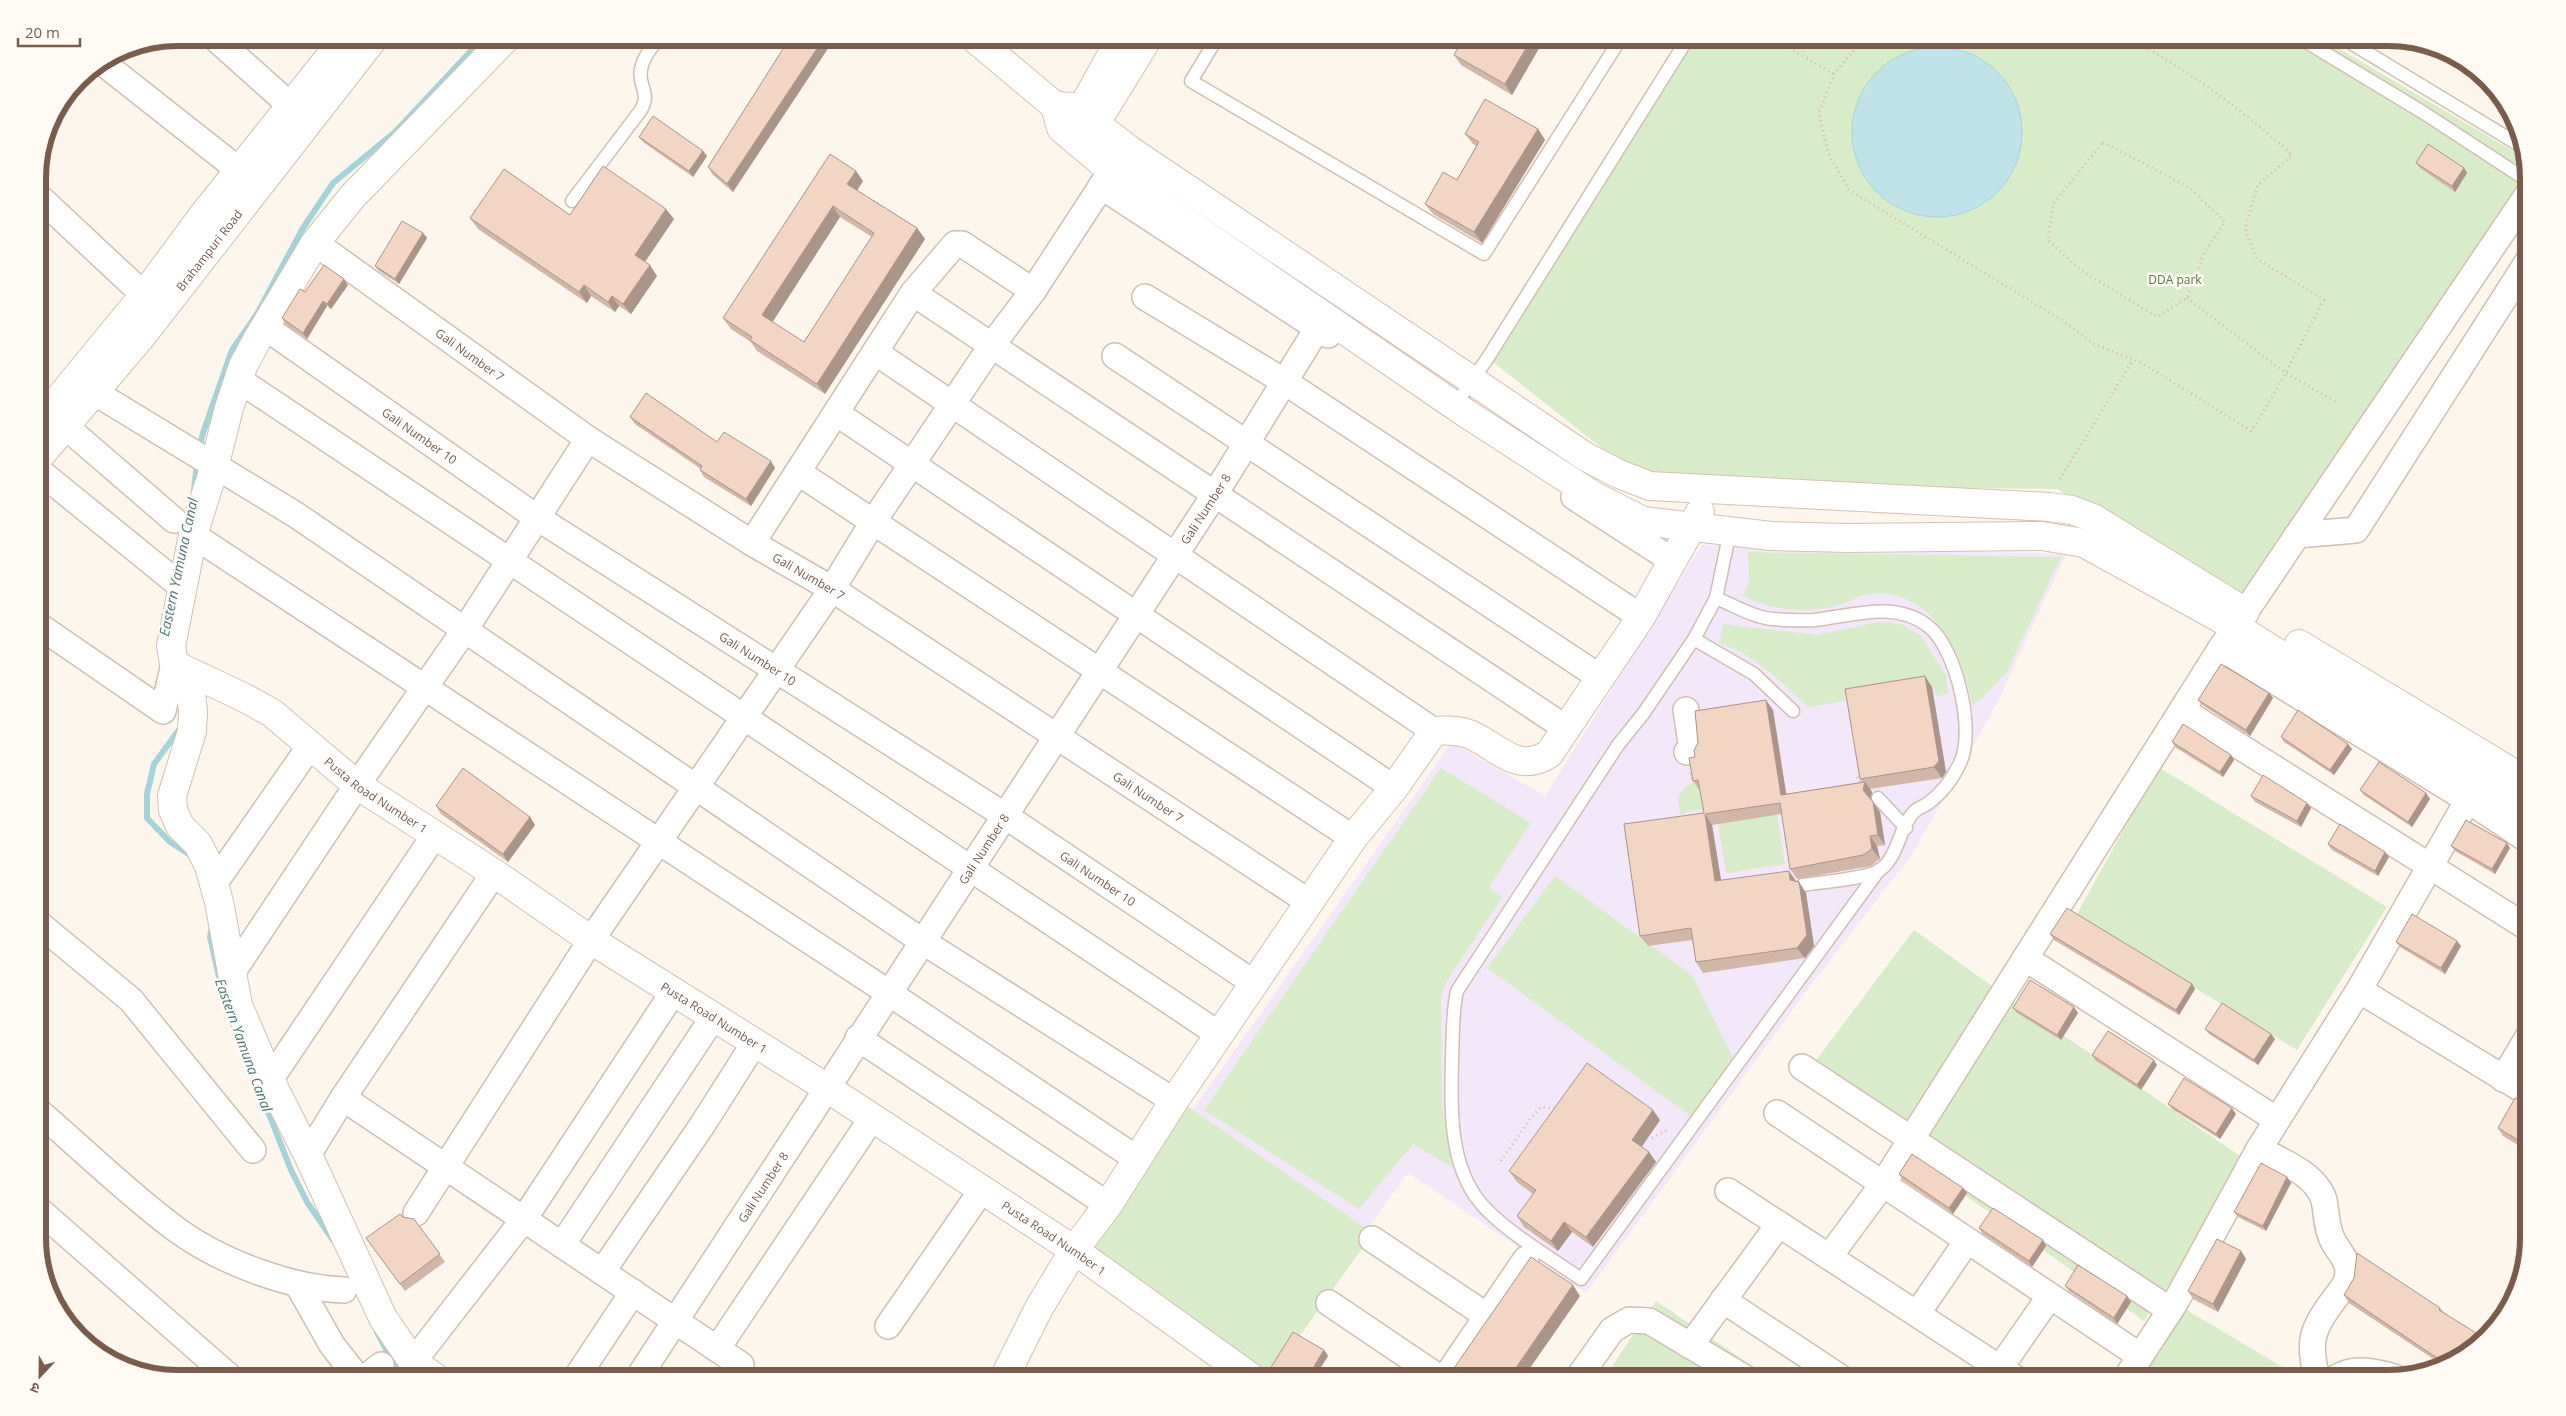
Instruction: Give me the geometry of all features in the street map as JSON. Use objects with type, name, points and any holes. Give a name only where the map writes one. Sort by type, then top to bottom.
[{"type":"street","points":[[229,46],[291,106]]},
{"type":"street","name":"Brahampuri Road","points":[[47,447],[65,426],[86,384],[144,295],[204,214],[339,46]]},
{"type":"street","name":"Brahampuri Road","points":[[47,416],[141,337],[368,46]]},
{"type":"street","points":[[47,631],[163,711],[170,681],[171,646],[182,587],[184,527],[214,465],[243,366],[315,243],[352,197],[498,46]]},
{"type":"street","points":[[983,46],[1076,124],[1140,157],[1472,382],[1586,457],[1619,474],[1650,486],[2050,507],[2072,510],[2093,518],[2234,629],[2468,800],[2520,834]]},
{"type":"street","points":[[1076,124],[1117,46]]},
{"type":"street","points":[[1076,124],[1141,46]]},
{"type":"street","points":[[109,66],[240,171]]},
{"type":"street","points":[[1076,124],[1107,178],[1673,561]]},
{"type":"street","points":[[416,1213],[591,940],[832,589],[873,522],[992,345],[1033,291],[1107,178]]},
{"type":"street","points":[[47,204],[144,295]]},
{"type":"street","points":[[1829,1257],[1883,1184],[2234,629],[2519,207]]},
{"type":"street","name":"Gali Number 7","points":[[315,243],[588,439],[752,543],[832,589],[1309,902]]},
{"type":"street","points":[[752,543],[913,293],[952,246],[958,243],[1033,291]]},
{"type":"street","points":[[2297,535],[2356,530],[2519,275]]},
{"type":"street","points":[[913,293],[1567,729]]},
{"type":"street","points":[[1145,296],[1284,382],[1641,617]]},
{"type":"street","points":[[1322,322],[1455,405],[1594,496],[1643,521],[1771,536],[1848,538],[2042,536],[2084,544],[2234,629],[2520,804]]},
{"type":"street","name":"Gali Number 8","points":[[643,1370],[1098,670],[1215,494],[1246,441],[1322,322]]},
{"type":"street","name":"Gali Number 10","points":[[265,327],[536,517],[1004,815],[1254,983]]},
{"type":"street","points":[[875,352],[1434,730],[1451,729],[1470,735],[1510,758],[1531,762],[1538,762],[1549,754],[1602,678],[1641,617],[1693,527],[1710,490]]},
{"type":"street","points":[[1115,356],[1602,678]]},
{"type":"street","points":[[239,380],[1220,1035]]},
{"type":"street","points":[[86,384],[296,515],[466,628],[922,940],[1174,1101]]},
{"type":"street","points":[[836,413],[1394,788]]},
{"type":"street","points":[[65,426],[184,527],[1137,1159]]},
{"type":"street","points":[[232,973],[424,686],[466,628],[508,560],[588,439]]},
{"type":"street","points":[[798,473],[1353,838]]},
{"type":"street","points":[[47,477],[182,587]]},
{"type":"street","points":[[2234,629],[2520,778]]},
{"type":"street","points":[[170,681],[190,684],[193,712],[192,731],[172,796],[173,810],[180,826],[198,844],[209,866],[238,1005],[270,1080],[308,1155],[383,1318],[413,1362],[424,1370]]},
{"type":"street","name":"Pusta Road Number 1","points":[[170,681],[245,698],[272,713],[357,785],[591,940],[827,1088],[981,1191],[1074,1250],[1241,1370]]},
{"type":"street","points":[[1686,710],[1692,750],[1687,752]]},
{"type":"street","points":[[2182,710],[2520,923]]},
{"type":"street","points":[[1008,1370],[1040,1308],[1074,1250],[1108,1204],[1174,1101],[1353,838],[1394,788],[1434,730]]},
{"type":"street","points":[[214,884],[310,746]]},
{"type":"street","points":[[2131,1370],[2170,1310],[2259,1149],[2359,990],[2468,800]]},
{"type":"street","points":[[270,1080],[434,836]]},
{"type":"street","points":[[308,1155],[343,1098],[494,874]]},
{"type":"street","points":[[47,930],[131,1000],[253,1150]]},
{"type":"street","points":[[2025,958],[2277,1120]]},
{"type":"street","points":[[2359,990],[2520,1088]]},
{"type":"street","points":[[413,1362],[524,1219],[674,991]]},
{"type":"street","points":[[562,1245],[714,1016]]},
{"type":"street","points":[[858,1038],[1108,1204]]},
{"type":"street","points":[[602,1272],[704,1124],[755,1042]]},
{"type":"street","points":[[2503,1079],[2520,1051]]},
{"type":"street","points":[[1802,1067],[2170,1310]]},
{"type":"street","points":[[343,1098],[741,1365]]},
{"type":"street","points":[[1777,1113],[2140,1356]]},
{"type":"street","points":[[717,1348],[872,1118]]},
{"type":"street","points":[[47,1119],[178,1230],[236,1261],[298,1285],[315,1289],[344,1290]]},
{"type":"street","points":[[2259,1149],[2303,1174],[2317,1188],[2324,1200],[2328,1230],[2348,1264],[2347,1281],[2325,1312],[2314,1334],[2311,1347],[2315,1370]]},
{"type":"street","points":[[888,1326],[981,1191]]},
{"type":"street","points":[[1728,1191],[2003,1370]]},
{"type":"street","points":[[47,1217],[222,1370]]},
{"type":"street","points":[[1690,1346],[1779,1224]]},
{"type":"street","points":[[1372,1239],[1487,1316]]},
{"type":"street","points":[[1917,1314],[1967,1241]]},
{"type":"street","points":[[1450,1370],[1526,1259]]},
{"type":"street","points":[[298,1285],[332,1345],[352,1370]]},
{"type":"street","points":[[581,1370],[633,1292]]},
{"type":"street","points":[[2010,1370],[2050,1296]]},
{"type":"street","points":[[1723,1300],[1829,1370]]},
{"type":"street","points":[[1329,1303],[1428,1370]]},
{"type":"street","points":[[1584,1370],[1612,1330],[1629,1320],[1649,1321],[1730,1370]]},
{"type":"lane","points":[[572,201],[642,110],[646,101],[646,93],[641,79],[642,66],[646,54],[653,46]]},
{"type":"lane","points":[[1212,46],[1191,82],[1484,254],[1615,46]]},
{"type":"lane","points":[[1455,405],[1472,382],[1680,46]]},
{"type":"lane","points":[[2313,46],[2424,113],[2519,175]]},
{"type":"lane","points":[[2356,46],[2514,142]]},
{"type":"lane","points":[[1716,598],[1770,619],[1813,620],[1883,611],[1907,614],[1929,626],[1952,666],[1960,690],[1967,720],[1966,742],[1961,762],[1945,787],[1928,803],[1914,812],[1898,845],[1581,1278],[1487,1211],[1466,1182],[1456,1146],[1451,1107],[1453,1036],[1457,991],[1618,746],[1643,714],[1694,639],[1716,598],[1730,531]]},
{"type":"lane","points":[[1694,639],[1754,674],[1793,711]]},
{"type":"lane","points":[[1873,795],[1906,828]]},
{"type":"lane","points":[[1803,885],[1867,876],[1879,870]]},
{"type":"path","points":[[1786,46],[1834,74]]},
{"type":"path","points":[[1857,46],[1834,74],[1819,113],[1828,154],[1849,190],[2063,321],[2094,344],[2133,360],[2251,431],[2274,397],[2284,372],[2324,300],[2257,259],[2245,229],[2258,185],[2292,155],[2259,124],[2144,46]]},
{"type":"path","points":[[2103,142],[2190,188],[2224,222],[2204,253],[2187,298],[2157,317],[2082,271],[2048,240],[2053,204],[2103,142]]},
{"type":"path","points":[[2187,298],[2284,372],[2336,402]]},
{"type":"path","points":[[2060,479],[2133,360]]},
{"type":"path","points":[[1857,777],[1873,795]]},
{"type":"path","points":[[1501,1161],[1530,1119],[1541,1107],[1555,1107],[1562,1111]]},
{"type":"path","points":[[1652,1138],[1670,1129]]},
{"type":"shaded area","points":[[1702,545],[2066,554],[1995,707],[1913,853],[1808,989],[1586,1293],[1408,1173],[1367,1229],[1191,1112],[1452,742],[1545,796]]},
{"type":"green space","name":"DDA park","points":[[1681,46],[2335,46],[2517,153],[2519,190],[2246,613],[2057,489],[1650,486],[1493,362]]},
{"type":"green space","points":[[1748,552],[2061,557],[2007,672],[1980,700],[1972,705],[1968,685],[1953,646],[1928,613],[1911,602],[1893,595],[1867,594],[1839,605],[1815,610],[1790,610],[1754,601],[1743,596],[1749,583]]},
{"type":"green space","points":[[1878,622],[1901,624],[1920,635],[1946,675],[1948,694],[1936,696],[1933,686],[1808,707],[1755,661],[1743,653],[1719,644],[1723,624],[1817,635]]},
{"type":"green space","points":[[2158,767],[2387,907],[2297,1050],[2076,916]]},
{"type":"green space","points":[[1441,768],[1531,823],[1489,887],[1502,898],[1447,981],[1441,996],[1442,1106],[1453,1168],[1413,1144],[1359,1209],[1204,1110]]},
{"type":"green space","points":[[1693,782],[1697,782],[1703,809],[1680,814],[1678,796],[1684,788]]},
{"type":"green space","points":[[1776,808],[1785,864],[1726,873],[1717,818]]},
{"type":"green space","points":[[1555,876],[1692,975],[1734,1060],[1692,1117],[1487,968]]},
{"type":"green space","points":[[1914,930],[2003,994],[2252,1164],[2144,1321],[1903,1152],[1998,1000],[1900,1128],[1811,1067]]},
{"type":"green space","points":[[1177,1099],[1373,1233],[1276,1370],[1241,1370],[1075,1246]]},
{"type":"green space","points":[[1656,1301],[1758,1370],[1609,1370]]},
{"type":"green space","points":[[2175,1303],[2288,1370],[2138,1370]]},
{"type":"water","points":[[1929,47],[1945,47],[1970,53],[1991,66],[2003,78],[2016,99],[2022,132],[2016,165],[2003,186],[1991,198],[1970,211],[1945,217],[1929,217],[1904,211],[1883,198],[1871,186],[1858,165],[1852,140],[1852,124],[1858,99],[1871,78],[1883,66],[1904,53]]},
{"type":"building","points":[[785,46],[819,46],[727,184],[708,167]]},
{"type":"building","points":[[1459,46],[1527,46],[1505,84],[1454,55]]},
{"type":"building","points":[[1485,99],[1538,129],[1474,232],[1425,204],[1443,172],[1457,180],[1479,142],[1465,134]]},
{"type":"building","points":[[653,116],[703,151],[689,171],[639,137]]},
{"type":"building","points":[[2428,144],[2464,168],[2452,186],[2416,163]]},
{"type":"building","points":[[830,154],[856,171],[847,184],[917,228],[817,384],[750,340],[752,337],[723,318]],"holes":[[[833,206],[874,233],[804,342],[762,315]]]},
{"type":"building","points":[[603,166],[666,209],[635,255],[650,265],[623,304],[612,296],[608,302],[584,285],[579,292],[470,218],[504,169],[570,215]]},
{"type":"building","points":[[402,221],[423,233],[395,279],[375,266]]},
{"type":"building","points":[[324,265],[344,279],[327,304],[323,301],[303,333],[282,318],[300,289],[305,292]]},
{"type":"building","points":[[646,393],[717,442],[724,432],[771,461],[746,499],[700,470],[702,466],[630,417]]},
{"type":"building","points":[[2221,664],[2269,693],[2246,730],[2198,700]]},
{"type":"building","points":[[1925,676],[1939,761],[1934,767],[1860,779],[1845,689]]},
{"type":"building","points":[[1766,700],[1781,795],[1865,782],[1863,790],[1873,802],[1878,835],[1870,836],[1872,849],[1863,855],[1790,869],[1780,803],[1705,814],[1715,881],[1789,871],[1790,880],[1799,882],[1807,935],[1797,948],[1696,962],[1691,928],[1640,936],[1624,824],[1704,813],[1698,780],[1693,781],[1689,758],[1695,757],[1694,750],[1698,743],[1695,711]]},
{"type":"building","points":[[2298,710],[2348,744],[2330,770],[2281,737]]},
{"type":"building","points":[[2183,724],[2231,755],[2220,772],[2172,742]]},
{"type":"building","points":[[2379,762],[2426,793],[2408,822],[2360,790]]},
{"type":"building","points":[[463,768],[530,817],[503,854],[436,806]]},
{"type":"building","points":[[2263,775],[2307,803],[2297,821],[2251,796]]},
{"type":"building","points":[[2466,820],[2507,843],[2492,869],[2451,846]]},
{"type":"building","points":[[2340,824],[2385,852],[2375,871],[2328,844]]},
{"type":"building","points":[[2067,908],[2192,984],[2176,1010],[2050,934]]},
{"type":"building","points":[[2412,914],[2457,941],[2441,968],[2396,942]]},
{"type":"building","points":[[2030,980],[2074,1007],[2057,1035],[2013,1008]]},
{"type":"building","points":[[2222,1003],[2271,1034],[2254,1060],[2205,1029]]},
{"type":"building","points":[[2108,1031],[2154,1060],[2137,1085],[2092,1055]]},
{"type":"building","points":[[1587,1063],[1653,1110],[1632,1140],[1649,1152],[1586,1237],[1564,1222],[1551,1241],[1517,1216],[1536,1190],[1509,1171]]},
{"type":"building","points":[[2184,1078],[2232,1108],[2216,1134],[2168,1104]]},
{"type":"building","points":[[2515,1098],[2520,1098],[2520,1141],[2498,1128]]},
{"type":"building","points":[[1912,1154],[1963,1188],[1949,1208],[1899,1174]]},
{"type":"building","points":[[2261,1163],[2287,1177],[2263,1226],[2234,1212]]},
{"type":"building","points":[[1993,1208],[2043,1240],[2029,1261],[1979,1228]]},
{"type":"building","points":[[400,1214],[403,1217],[414,1219],[440,1254],[400,1284],[366,1238]]},
{"type":"building","points":[[2217,1239],[2241,1251],[2213,1304],[2188,1291]]},
{"type":"building","points":[[2357,1253],[2440,1308],[2439,1310],[2478,1334],[2454,1352],[2440,1359],[2344,1295],[2354,1278]]},
{"type":"building","points":[[1531,1257],[1573,1285],[1514,1370],[1453,1370]]},
{"type":"building","points":[[2078,1265],[2127,1296],[2114,1318],[2065,1286]]},
{"type":"building","points":[[1293,1332],[1324,1350],[1312,1370],[1270,1369]]},
{"type":"waterway","name":"Eastern Yamuna Canal","points":[[199,450],[203,433],[232,350],[257,314],[303,228],[333,183],[395,132],[476,46]]},
{"type":"waterway","name":"Eastern Yamuna Canal","points":[[194,490],[197,463]]},
{"type":"waterway","name":"Eastern Yamuna Canal","points":[[181,727],[154,764],[147,794],[147,818],[170,842],[192,856]]},
{"type":"waterway","name":"Eastern Yamuna Canal","points":[[212,926],[210,937],[222,990]]},
{"type":"waterway","name":"Eastern Yamuna Canal","points":[[256,1081],[291,1170],[307,1202],[333,1240]]},
{"type":"waterway","name":"Eastern Yamuna Canal","points":[[377,1332],[388,1353],[402,1370]]}]
